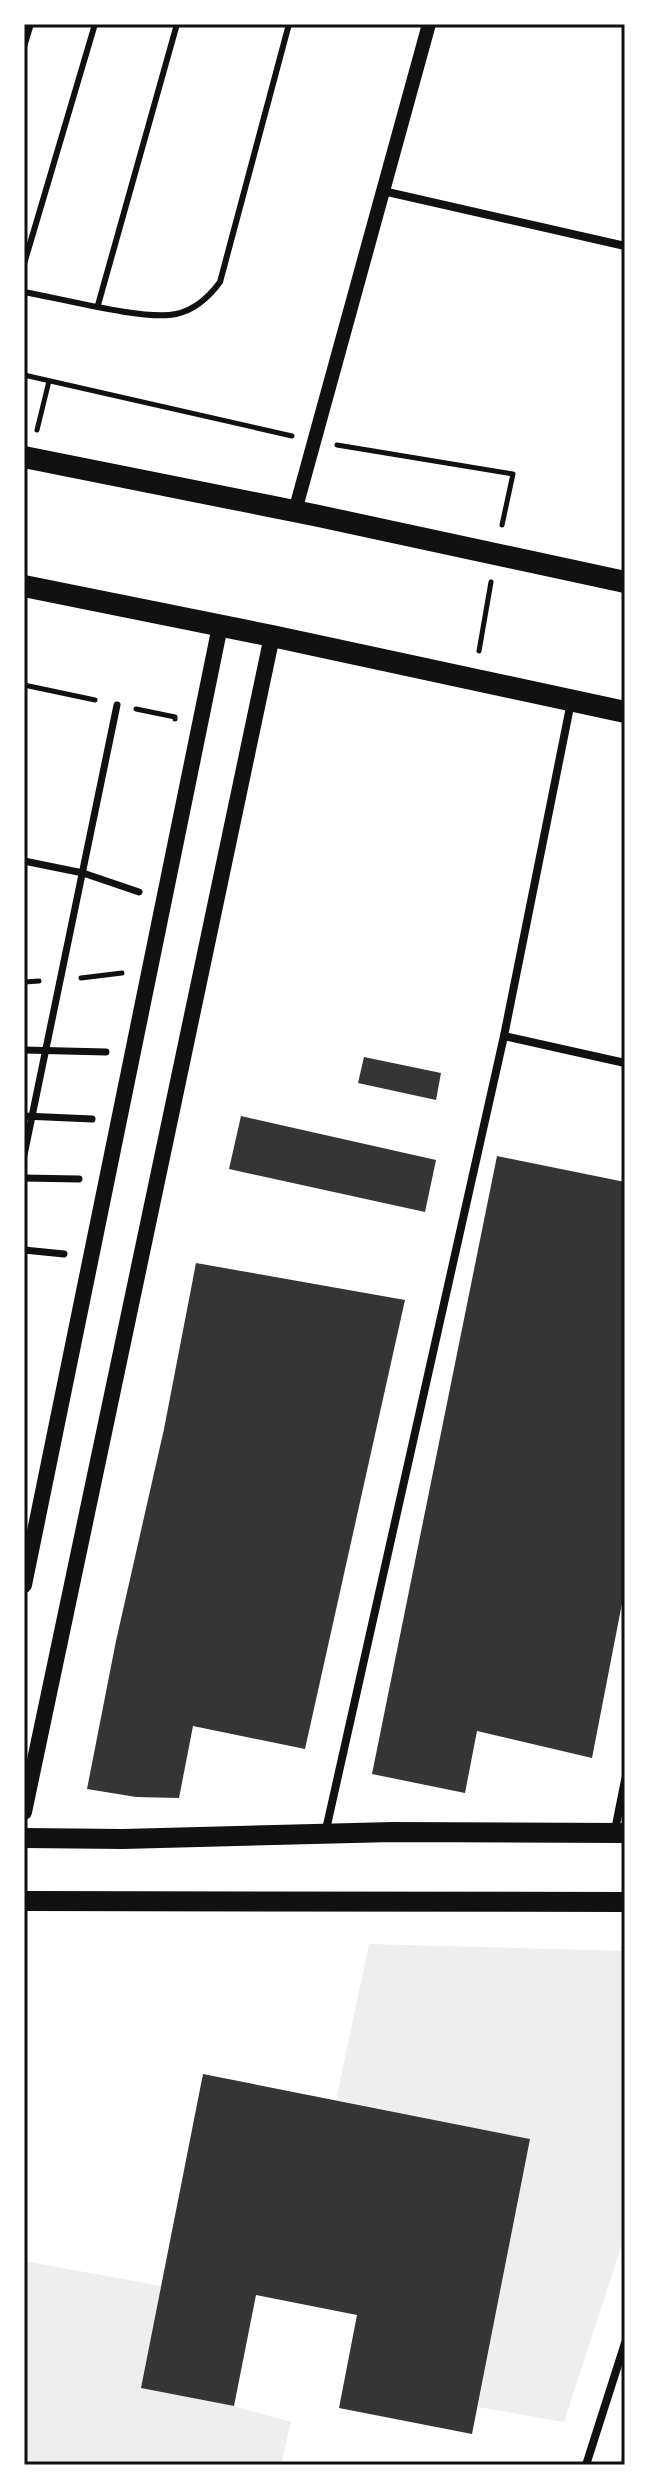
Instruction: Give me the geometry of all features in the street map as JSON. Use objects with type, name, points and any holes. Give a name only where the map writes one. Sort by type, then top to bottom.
[{"type":"highway","points":[[24,457],[625,582]]},
{"type":"highway","points":[[24,586],[625,712]]},
{"type":"main road","points":[[24,1585],[220,626]]},
{"type":"main road","points":[[24,1812],[272,636]]},
{"type":"main road","points":[[24,1838],[123,1839],[393,1832],[619,1834]]},
{"type":"main road","points":[[24,1901],[625,1902]]},
{"type":"street","points":[[295,511],[429,24]]},
{"type":"street","points":[[383,191],[625,246]]},
{"type":"street","points":[[325,1835],[504,1036],[571,701]]},
{"type":"street","points":[[24,1155],[28,1116],[46,1051],[117,705]]},
{"type":"street","points":[[24,861],[83,873],[139,892]]},
{"type":"street","points":[[504,1036],[625,1063]]},
{"type":"street","points":[[24,1050],[106,1052]]},
{"type":"street","points":[[28,1116],[92,1119]]},
{"type":"street","points":[[24,1178],[79,1179]]},
{"type":"street","points":[[24,1250],[64,1254]]},
{"type":"street","points":[[619,1834],[625,1780]]},
{"type":"street","points":[[586,2465],[625,2343]]},
{"type":"lane","points":[[24,47],[31,24]]},
{"type":"lane","points":[[24,264],[95,24]]},
{"type":"lane","points":[[98,305],[177,24]]},
{"type":"lane","points":[[24,292],[149,315],[174,315],[200,304],[220,282],[289,24]]},
{"type":"path","points":[[24,375],[314,441],[513,474]]},
{"type":"path","points":[[24,685],[175,717],[172,732]]},
{"type":"path","points":[[119,986],[125,960]]},
{"type":"shaded area","points":[[369,1944],[625,1951],[625,2235],[564,2422],[478,2407],[530,2139],[336,2100]]},
{"type":"shaded area","points":[[24,2261],[161,2286],[141,2388],[234,2406],[291,2422],[281,2465],[24,2465],[27,2445],[24,2444]]},
{"type":"building","points":[[364,1057],[441,1073],[436,1100],[358,1083]]},
{"type":"building","points":[[241,1116],[436,1160],[425,1212],[229,1169]]},
{"type":"building","points":[[497,1156],[625,1182],[625,1588],[592,1758],[477,1731],[465,1793],[372,1774]]},
{"type":"building","points":[[196,1263],[405,1300],[305,1749],[193,1726],[179,1798],[136,1797],[87,1789]]},
{"type":"building","points":[[203,2074],[530,2139],[472,2434],[339,2408],[357,2315],[256,2295],[234,2406],[141,2388]]}]
